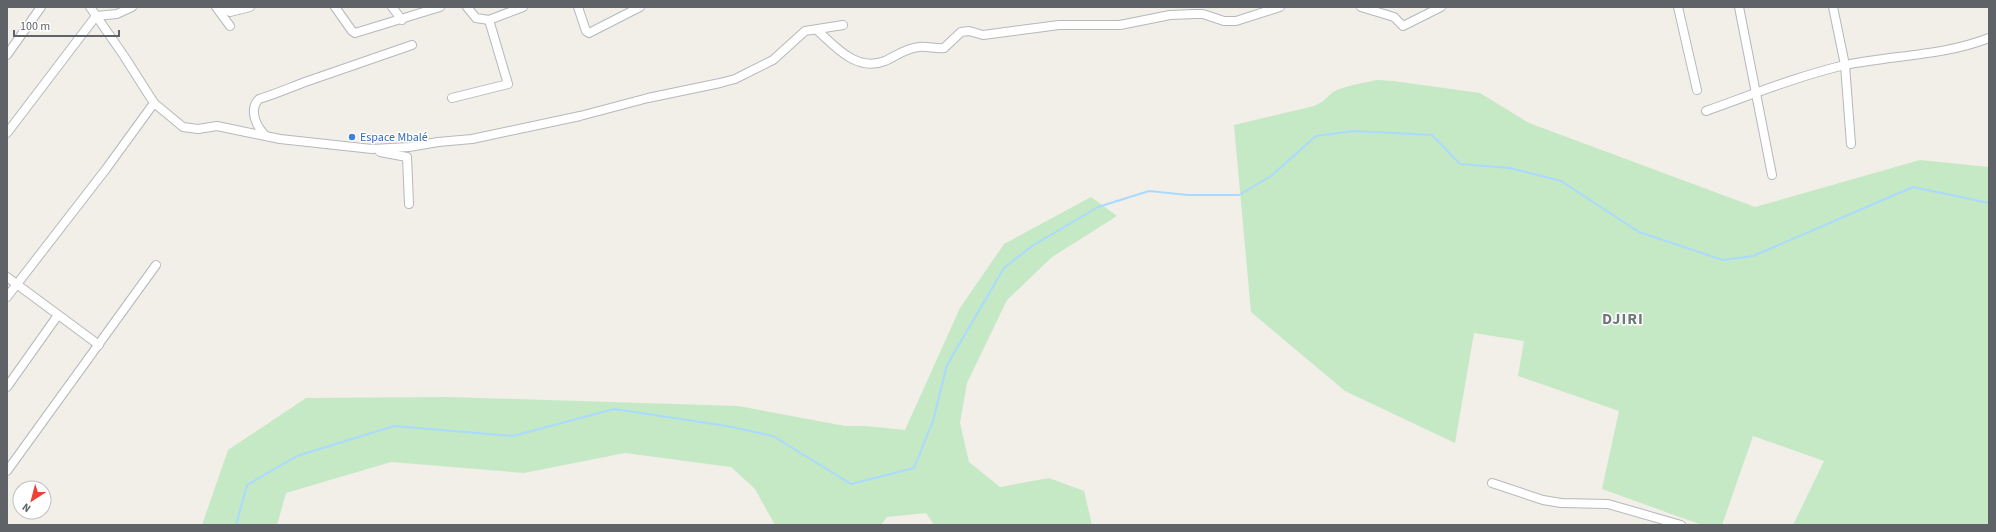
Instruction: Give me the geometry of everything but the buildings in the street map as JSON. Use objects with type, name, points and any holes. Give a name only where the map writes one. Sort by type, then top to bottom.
[{"type":"street","points":[[7,56],[41,7]]},
{"type":"street","points":[[90,7],[154,103],[183,127],[198,129],[216,126],[266,137],[372,149],[407,157],[409,204]]},
{"type":"street","points":[[7,133],[96,16],[116,14],[132,7]]},
{"type":"street","points":[[216,7],[230,26]]},
{"type":"street","points":[[221,7],[230,12],[250,7]]},
{"type":"street","points":[[335,7],[355,33],[402,20],[440,7]]},
{"type":"street","points":[[392,7],[402,20]]},
{"type":"street","points":[[467,7],[476,18],[489,20],[523,7]]},
{"type":"street","points":[[578,7],[586,31],[589,33],[640,7]]},
{"type":"street","points":[[817,30],[848,57],[856,62],[868,64],[884,61],[920,46],[944,48],[961,32],[968,31],[983,35],[1060,25],[1120,25],[1170,15],[1195,14],[1204,14],[1224,21],[1236,21],[1280,7]]},
{"type":"street","points":[[1361,7],[1394,17],[1403,26],[1441,7]]},
{"type":"street","points":[[1678,7],[1697,90]]},
{"type":"street","points":[[1739,7],[1772,175]]},
{"type":"street","points":[[1833,7],[1845,65],[1851,144]]},
{"type":"street","points":[[452,98],[508,84],[489,20]]},
{"type":"street","points":[[372,149],[409,147],[438,142],[472,139],[580,116],[648,98],[720,83],[735,79],[766,64],[780,54],[807,30],[817,30],[843,25]]},
{"type":"street","points":[[1706,111],[1845,65],[1937,52],[1969,46],[1989,38]]},
{"type":"street","points":[[266,137],[258,129],[255,118],[256,105],[259,99],[280,93],[301,83],[412,45]]},
{"type":"street","points":[[7,297],[106,169],[154,103]]},
{"type":"street","points":[[7,471],[156,266]]},
{"type":"street","points":[[7,277],[99,345]]},
{"type":"street","points":[[7,387],[58,315]]},
{"type":"street","points":[[1492,483],[1543,500],[1561,503],[1617,506],[1681,525]]},
{"type":"green space","points":[[1377,80],[1480,93],[1529,123],[1755,207],[1920,160],[1989,167],[1989,525],[1793,525],[1824,461],[1753,436],[1722,525],[1702,525],[1602,489],[1619,411],[1518,376],[1524,341],[1474,333],[1455,443],[1345,391],[1251,312],[1234,125],[1314,106],[1341,88]]},
{"type":"green space","points":[[1091,197],[1117,216],[1052,257],[1007,300],[967,383],[960,423],[969,462],[1000,487],[1049,478],[1084,491],[1092,525],[934,525],[926,513],[887,517],[881,525],[775,525],[755,489],[731,467],[625,453],[524,473],[391,462],[286,493],[277,525],[202,525],[228,450],[306,398],[449,397],[738,406],[845,426],[866,426],[905,430],[960,308],[1004,244]]},
{"type":"waterway","points":[[236,525],[247,485],[297,456],[394,426],[513,436],[614,409],[727,426],[773,436],[851,484],[914,468],[933,421],[947,365],[1004,268],[1032,246],[1098,207],[1149,191],[1188,195],[1239,195],[1271,176],[1316,136],[1353,131],[1432,135],[1460,164],[1510,168],[1561,181],[1639,232],[1723,260],[1753,256],[1913,187],[1989,203]]},
{"type":"place","name":"Espace Mbalé","points":[[352,137]]},
{"type":"district","name":"DJIRI","points":[[1623,318]]}]
